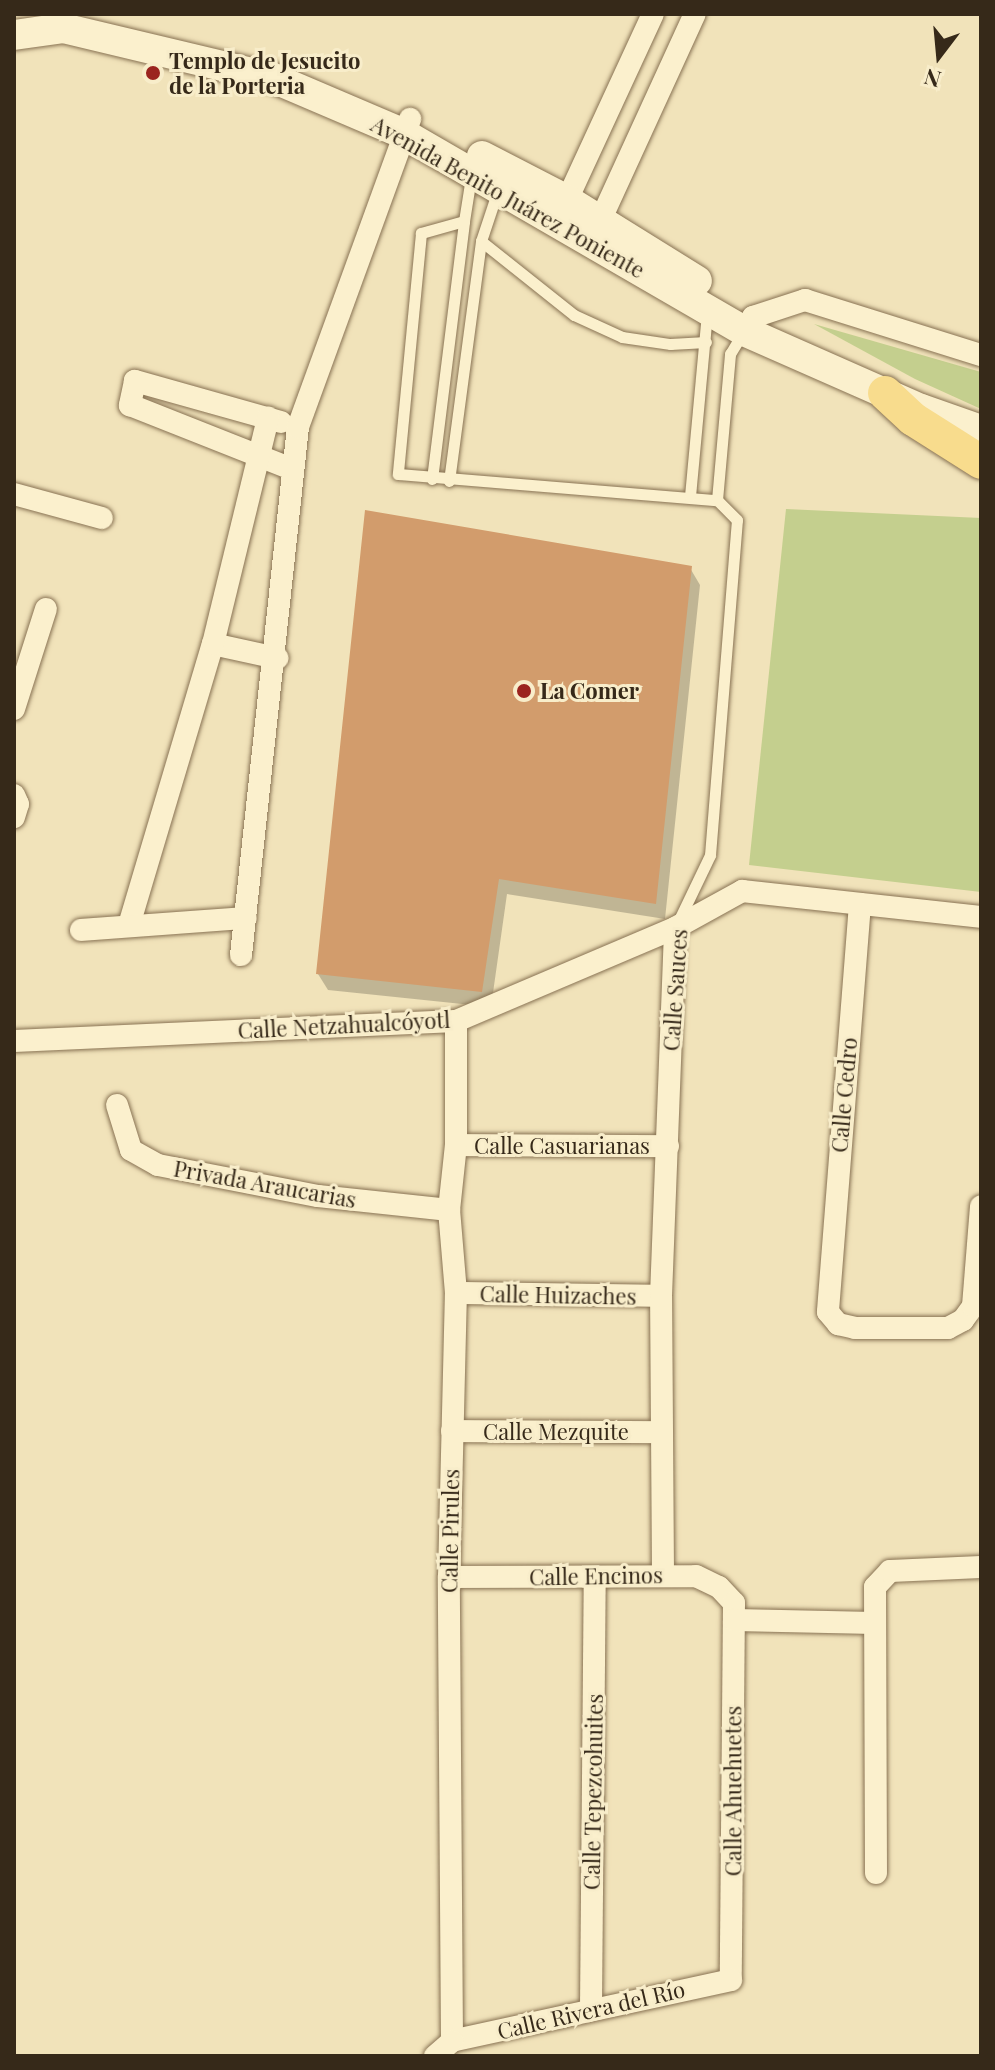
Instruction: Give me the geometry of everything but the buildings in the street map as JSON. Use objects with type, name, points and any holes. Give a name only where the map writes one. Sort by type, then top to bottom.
[{"type":"main road","points":[[14,18],[50,14]]},
{"type":"main road","name":"Avenida Benito Juárez Poniente","points":[[14,35],[90,21],[280,59],[562,210],[749,324],[885,393],[981,430]]},
{"type":"main road","name":"Avenida Benito Juárez Poniente","points":[[596,230],[707,311],[981,412]]},
{"type":"main road","points":[[885,393],[913,419],[981,462]]},
{"type":"street","points":[[562,210],[653,14]]},
{"type":"street","points":[[596,230],[695,14]]},
{"type":"street","points":[[241,955],[277,658],[298,427],[407,126]]},
{"type":"street","points":[[749,324],[805,300],[981,355]]},
{"type":"street","points":[[292,469],[260,460],[130,405],[135,381],[298,427]]},
{"type":"street","points":[[129,925],[213,644],[268,418]]},
{"type":"street","points":[[14,494],[102,518]]},
{"type":"street","points":[[14,709],[46,609]]},
{"type":"street","points":[[213,644],[277,658]]},
{"type":"street","points":[[14,795],[18,804],[14,817]]},
{"type":"street","name":"Calle Netzahualcóyotl","points":[[14,1041],[456,1021],[675,928],[742,891],[981,917]]},
{"type":"street","name":"Calle Cedro","points":[[860,904],[827,1286],[828,1312],[838,1324],[855,1328],[948,1328],[963,1320],[973,1306],[981,1206]]},
{"type":"street","points":[[81,930],[246,918]]},
{"type":"street","name":"Calle Sauces","points":[[663,1574],[661,1296],[675,928]]},
{"type":"street","name":"Calle Pirules","points":[[443,2049],[456,1293],[449,1210],[456,1145],[456,1021]]},
{"type":"street","name":"Privada Araucarias","points":[[117,1105],[131,1150],[158,1165],[318,1196],[449,1210]]},
{"type":"street","name":"Calle Casuarianas","points":[[456,1145],[668,1146]]},
{"type":"street","name":"Calle Huizaches","points":[[456,1293],[661,1296]]},
{"type":"street","name":"Calle Mezquite","points":[[452,1431],[661,1432]]},
{"type":"street","points":[[876,1873],[875,1587],[890,1571],[981,1567]]},
{"type":"street","name":"Calle Encinos","points":[[449,1577],[696,1576],[719,1587],[734,1611]]},
{"type":"street","name":"Calle Tepezcohuites","points":[[591,2007],[595,1578]]},
{"type":"street","points":[[734,1611],[875,1623]]},
{"type":"street","name":"Calle Ahuehuetes","points":[[731,1980],[734,1611]]},
{"type":"street","name":"Calle Rivera del Río","points":[[443,2049],[591,2007],[731,1980]]},
{"type":"lane","points":[[432,479],[474,163]]},
{"type":"lane","points":[[449,481],[481,241],[502,178]]},
{"type":"lane","points":[[464,221],[421,233],[398,474],[449,481],[717,500],[730,354],[749,324]]},
{"type":"lane","points":[[481,241],[574,315],[622,337],[706,342]]},
{"type":"lane","points":[[690,496],[707,311]]},
{"type":"lane","name":"Calle Sauces","points":[[675,928],[710,855],[737,520],[717,500]]},
{"type":"green space","points":[[814,324],[981,372],[981,409],[915,379]]},
{"type":"green space","points":[[786,509],[981,518],[981,892],[749,865]]},
{"type":"place","name":"Templo de Jesucito de la Porteria","points":[[153,73]]},
{"type":"place","name":"La Comer","points":[[524,691]]}]
